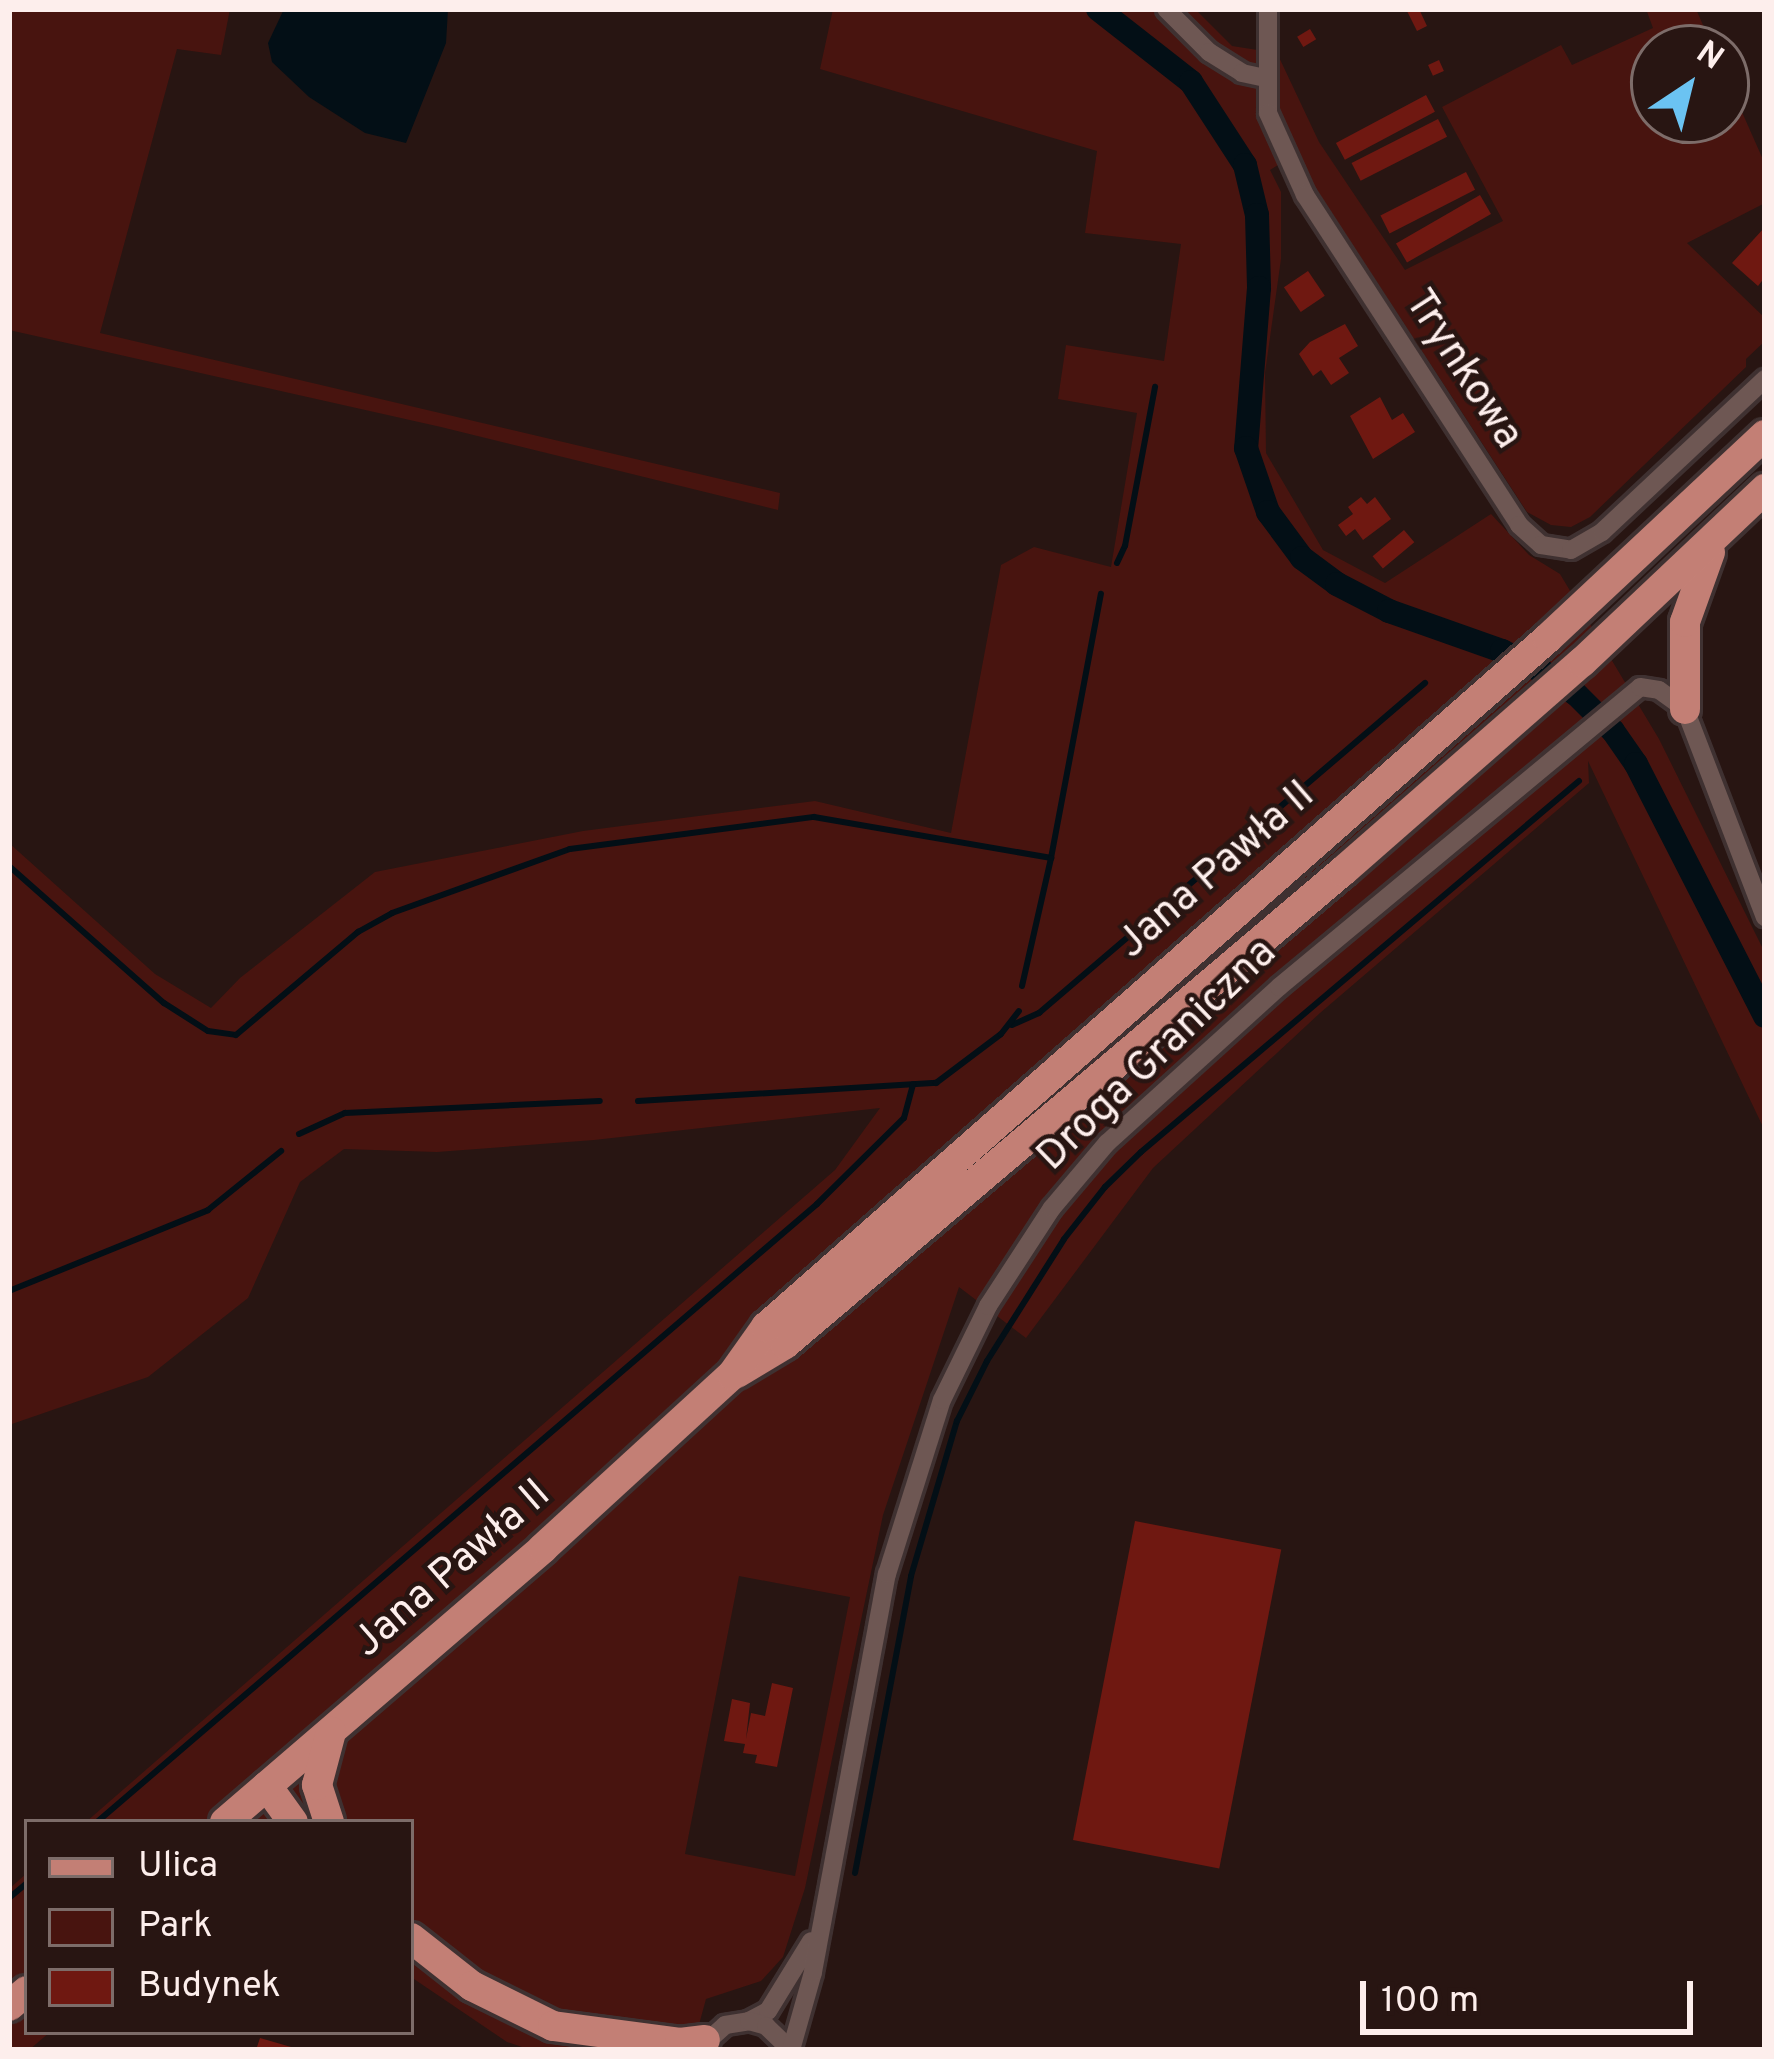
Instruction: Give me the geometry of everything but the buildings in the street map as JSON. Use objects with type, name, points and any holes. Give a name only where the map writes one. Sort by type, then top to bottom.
[{"type":"main road","name":"Jana Pawła II","points":[[732,1375],[766,1327],[1548,638],[1765,435]]},
{"type":"main road","name":"Jana Pawła II","points":[[228,1819],[732,1375],[784,1344],[1538,701],[1765,489]]},
{"type":"main road","points":[[1685,709],[1685,622],[1719,534]]},
{"type":"main road","points":[[328,1819],[317,1785],[331,1732]]},
{"type":"main road","points":[[267,1786],[291,1819]]},
{"type":"main road","points":[[414,1940],[499,2002],[625,2050]]},
{"type":"main road","points":[[585,2033],[702,2045]]},
{"type":"street","points":[[1166,9],[1209,52],[1242,73],[1266,78]]},
{"type":"street","name":"Trynkowa","points":[[1268,9],[1268,113],[1304,195],[1519,525],[1541,544],[1570,550],[1602,532],[1765,379]]},
{"type":"street","name":"Droga Graniczna","points":[[791,2050],[820,1926],[887,1574],[942,1400],[988,1306],[1052,1208],[1107,1143],[1279,986],[1622,697],[1648,687],[1669,694],[1685,709]]},
{"type":"street","points":[[1685,709],[1765,916]]},
{"type":"street","name":"Droga Graniczna","points":[[748,2021],[768,2011],[784,1990],[820,1926]]},
{"type":"street","points":[[702,2045],[724,2025],[748,2021],[766,2026],[791,2050]]},
{"type":"green space","points":[[9,9],[230,9],[221,55],[177,49],[100,333],[780,493],[778,510],[441,427],[9,330]]},
{"type":"green space","points":[[833,9],[1195,9],[1232,46],[1277,53],[1319,142],[1405,270],[1503,221],[1442,107],[1561,45],[1572,65],[1630,39],[1630,144],[1750,144],[1750,130],[1765,164],[1765,203],[1687,243],[1765,318],[1765,341],[1746,359],[1746,367],[1590,517],[1571,527],[1551,525],[1527,512],[1294,155],[1270,170],[1281,192],[1281,259],[1265,373],[1266,453],[1323,550],[1385,583],[1491,514],[1529,555],[1560,574],[1659,739],[1765,953],[1765,1131],[1588,761],[1589,783],[1320,1013],[1153,1168],[1026,1338],[959,1287],[883,1515],[805,1888],[783,1957],[761,1981],[706,1999],[692,2050],[531,2050],[507,2042],[414,1979],[414,1819],[89,1819],[835,1170],[880,1108],[594,1140],[437,1152],[344,1149],[300,1182],[248,1298],[148,1377],[9,1425],[9,843],[155,974],[211,1008],[240,978],[375,872],[583,831],[815,801],[951,833],[1001,565],[1034,547],[1111,567],[1137,413],[1058,399],[1066,345],[1164,361],[1181,244],[1085,233],[1097,151],[820,69]],"holes":[[[739,1576],[850,1597],[795,1876],[685,1854]]]},
{"type":"green space","points":[[1646,9],[1696,9],[1703,24],[1652,24]]},
{"type":"green space","points":[[24,1876],[24,2035],[46,2035],[29,2050],[9,2050],[9,1889]]},
{"type":"shaded area","points":[[284,9],[448,9],[446,43],[406,143],[365,133],[309,97],[272,62],[268,43]]},
{"type":"waterway","points":[[1098,9],[1191,82],[1245,165],[1257,215],[1259,288],[1246,448],[1268,512],[1302,558],[1337,584],[1389,611],[1502,651],[1543,672],[1576,694],[1613,731],[1636,764],[1765,1016]]},
{"type":"waterway","points":[[1117,563],[1125,546],[1155,387]]},
{"type":"waterway","points":[[9,866],[164,1003],[208,1031],[236,1035],[358,932],[392,913],[570,849],[814,817],[1051,858],[1101,594]]},
{"type":"waterway","points":[[1012,1025],[1039,1013],[1425,683]]},
{"type":"waterway","points":[[855,1873],[911,1576],[957,1421],[987,1361],[1064,1239],[1105,1187],[1141,1152],[1579,781]]},
{"type":"waterway","points":[[1022,986],[1051,858]]},
{"type":"waterway","points":[[638,1101],[936,1083],[1001,1034],[1019,1011]]},
{"type":"waterway","points":[[100,1819],[817,1204],[904,1118],[913,1084]]},
{"type":"waterway","points":[[299,1134],[345,1113],[600,1101]]},
{"type":"waterway","points":[[9,1291],[208,1210],[281,1151]]},
{"type":"waterway","points":[[9,1898],[24,1886]]}]
